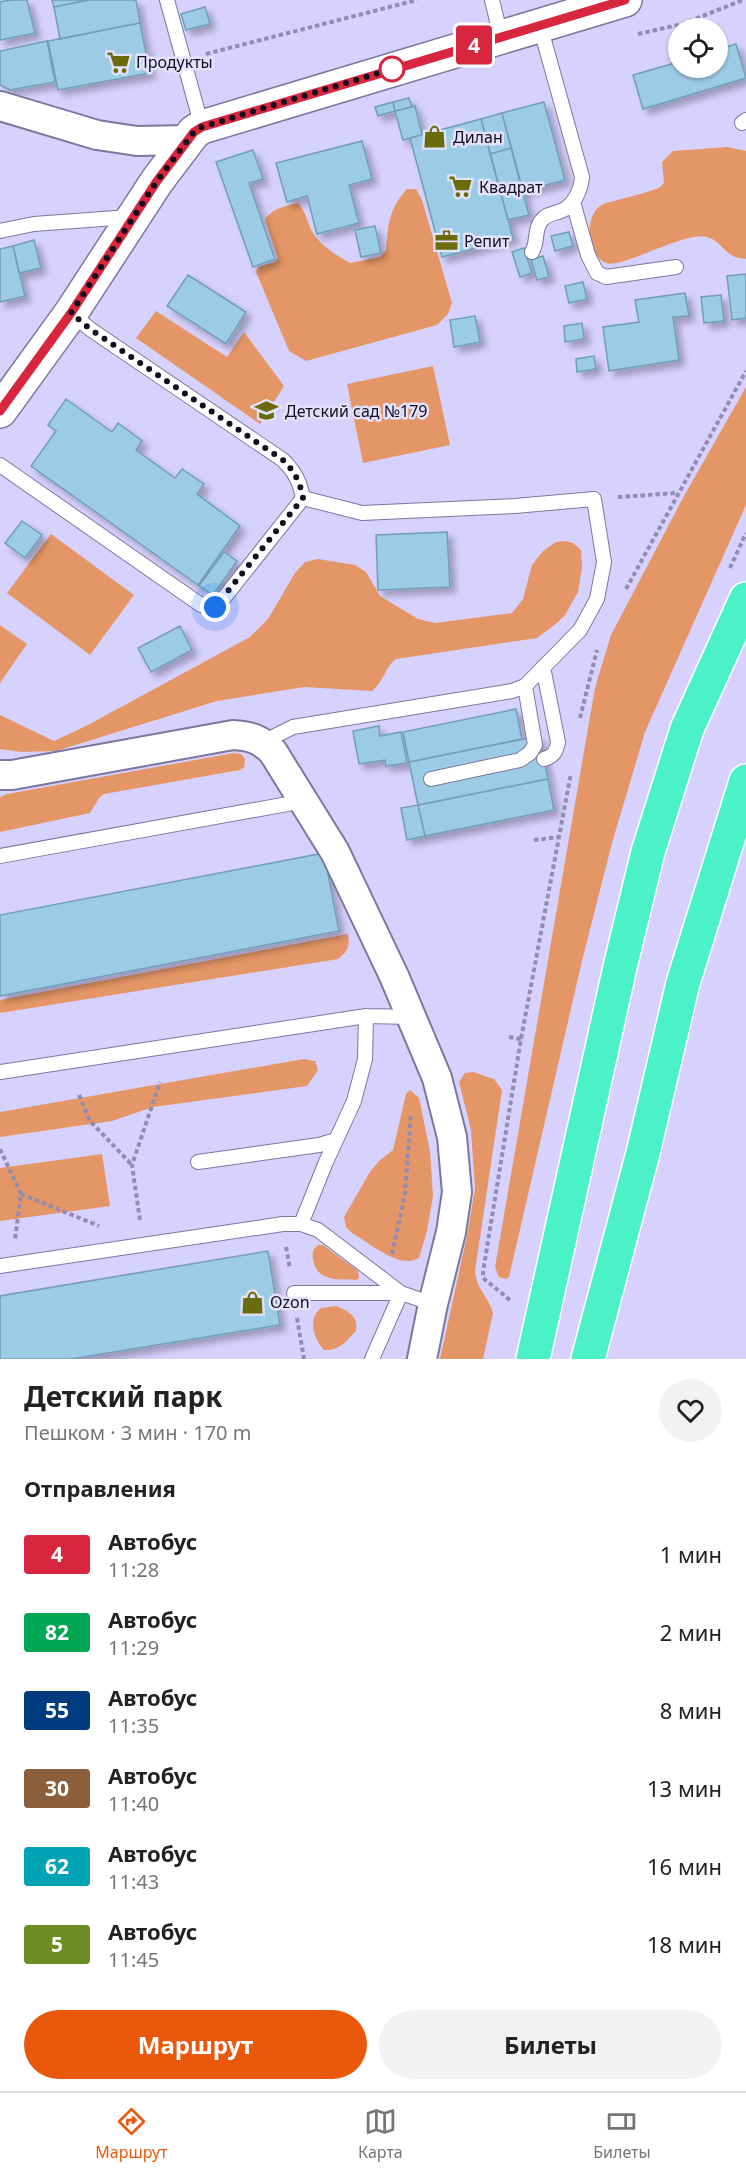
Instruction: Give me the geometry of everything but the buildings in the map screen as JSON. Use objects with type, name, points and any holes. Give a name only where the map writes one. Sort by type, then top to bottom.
[{"type":"highway","points":[[533,1359],[648,852],[687,729],[746,599]]},
{"type":"highway","points":[[588,1359],[643,1153],[683,983],[746,781]]},
{"type":"main road","points":[[0,411],[71,313],[157,181],[194,134],[625,0]]},
{"type":"street","points":[[0,106],[97,135],[137,141],[194,134]]},
{"type":"street","points":[[0,775],[12,775],[233,735],[250,736],[263,742],[273,752],[335,852],[412,1017],[437,1078],[452,1137],[457,1192],[451,1232],[422,1359]]},
{"type":"lane","points":[[167,0],[182,60],[194,134]]},
{"type":"lane","points":[[492,0],[501,37]]},
{"type":"lane","points":[[532,252],[535,248],[537,226],[547,215],[564,210],[573,202],[581,188],[582,177],[540,26]]},
{"type":"lane","points":[[573,202],[588,255],[597,273],[606,277],[676,267]]},
{"type":"lane","points":[[0,231],[34,224],[134,217]]},
{"type":"lane","points":[[0,465],[201,605],[208,607],[215,607],[220,603],[303,498],[300,482],[283,460],[90,329],[71,313]]},
{"type":"lane","points":[[263,742],[293,727],[512,691],[525,686],[580,630],[597,599],[604,562],[594,499],[515,506],[362,513],[303,498]]},
{"type":"lane","points":[[543,668],[558,742],[556,752],[551,757],[543,759]]},
{"type":"lane","points":[[431,779],[520,760],[530,753],[535,746],[525,686]]},
{"type":"lane","points":[[0,856],[304,801]]},
{"type":"lane","points":[[0,1072],[366,1016],[412,1017]]},
{"type":"lane","points":[[301,1224],[354,1101],[364,1059],[366,1016]]},
{"type":"lane","points":[[198,1162],[319,1145],[336,1140]]},
{"type":"lane","points":[[6,1265],[282,1224],[301,1224],[318,1230],[401,1293],[433,1304]]},
{"type":"lane","points":[[294,1293],[401,1293]]},
{"type":"lane","points":[[372,1359],[401,1293]]},
{"type":"path","points":[[182,60],[417,0]]},
{"type":"path","points":[[637,34],[682,24],[743,0]]},
{"type":"path","points":[[594,499],[677,493],[746,371]]},
{"type":"path","points":[[516,1305],[483,1278],[483,1272],[521,1039],[569,786]]},
{"type":"path","points":[[534,840],[560,837]]},
{"type":"path","points":[[509,1037],[521,1039]]},
{"type":"path","points":[[144,1244],[132,1165],[160,1082]]},
{"type":"path","points":[[79,1095],[90,1121],[132,1165]]},
{"type":"path","points":[[386,1282],[405,1194],[412,1107]]},
{"type":"path","points":[[0,1149],[21,1194],[6,1265]]},
{"type":"path","points":[[21,1194],[144,1244]]},
{"type":"path","points":[[282,1224],[294,1293]]},
{"type":"path","points":[[300,1334],[304,1359]]},
{"type":"shaded area","points":[[727,147],[746,151],[746,259],[733,256],[707,237],[684,239],[625,261],[606,263],[599,258],[594,251],[590,232],[591,222],[599,207],[659,188],[664,183],[662,162],[673,151]]},
{"type":"shaded area","points":[[407,189],[416,189],[422,200],[452,303],[448,314],[437,325],[306,361],[289,351],[256,272],[258,267],[275,262],[278,258],[265,219],[284,206],[298,203],[313,233],[336,255],[350,263],[380,257],[386,250],[393,210]]},
{"type":"shaded area","points":[[156,311],[227,357],[244,332],[284,386],[260,424],[136,338]]},
{"type":"shaded area","points":[[433,366],[450,445],[363,463],[347,384]]},
{"type":"shaded area","points":[[746,387],[746,505],[645,732],[612,843],[582,961],[509,1277],[506,1279],[499,1277],[495,1267],[595,688],[611,635],[684,496]]},
{"type":"shaded area","points":[[51,534],[134,595],[90,655],[7,593]]},
{"type":"shaded area","points":[[556,542],[573,543],[581,550],[582,568],[578,592],[565,615],[537,638],[396,659],[372,691],[304,687],[217,701],[56,751],[22,752],[0,749],[0,715],[54,741],[250,637],[268,619],[295,573],[305,562],[318,559],[355,565],[366,572],[380,596],[418,619],[435,623],[512,613],[523,599],[532,565],[543,551]]},
{"type":"shaded area","points":[[0,625],[27,644],[0,683]]},
{"type":"shaded area","points":[[234,753],[241,754],[245,759],[244,767],[240,770],[104,794],[90,813],[0,832],[0,797],[7,794]]},
{"type":"shaded area","points":[[348,934],[348,948],[338,959],[0,1013],[0,1000]]},
{"type":"shaded area","points":[[304,1059],[315,1061],[318,1070],[307,1086],[153,1107],[112,1121],[0,1137],[0,1112]]},
{"type":"shaded area","points":[[473,1072],[494,1079],[502,1090],[475,1271],[478,1283],[493,1313],[483,1359],[440,1359],[475,1189],[471,1130],[459,1082],[465,1073]]},
{"type":"shaded area","points":[[410,1090],[419,1098],[430,1151],[433,1196],[427,1231],[419,1258],[403,1261],[385,1254],[352,1233],[346,1227],[344,1217],[370,1172],[393,1150],[406,1094]]},
{"type":"shaded area","points":[[102,1154],[110,1206],[0,1221],[0,1168]]},
{"type":"shaded area","points":[[318,1245],[323,1245],[358,1271],[359,1278],[356,1280],[337,1279],[320,1274],[314,1263],[313,1255]]},
{"type":"shaded area","points":[[336,1306],[354,1318],[356,1331],[339,1347],[324,1350],[315,1335],[314,1318],[321,1308]]},
{"type":"bus line","name":"4","points":[[0,411],[71,313],[157,181],[194,132],[202,127],[625,0]]},
{"type":"place","name":"Продукты","points":[[118,62]]},
{"type":"place","name":"Дилан","points":[[435,137]]},
{"type":"place","name":"Квадрат","points":[[461,187]]},
{"type":"place","name":"Репит","points":[[446,241]]},
{"type":"place","name":"Детский сад №179","points":[[267,411]]},
{"type":"place","name":"Ozon","points":[[252,1302]]},
{"type":"route","points":[[215,607],[303,498],[300,482],[283,460],[90,329],[71,313],[157,181],[194,132],[202,127],[392,69]]}]
